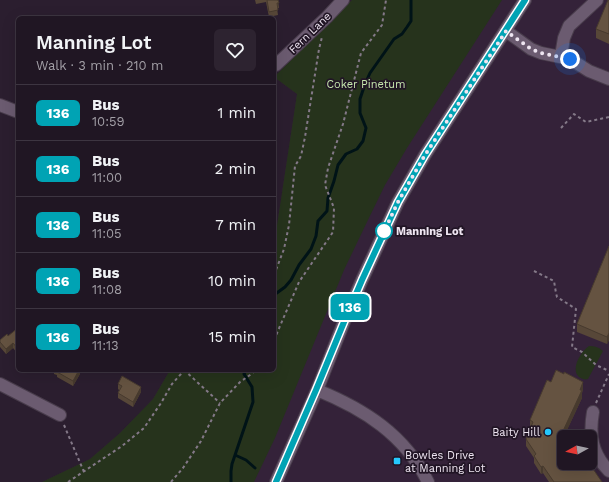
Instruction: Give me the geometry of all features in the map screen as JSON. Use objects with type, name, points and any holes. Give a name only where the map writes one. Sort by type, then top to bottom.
[{"type":"street","name":"Fern Lane","points":[[276,65],[343,0]]},
{"type":"street","points":[[276,482],[362,280],[398,202],[425,155],[525,0]]},
{"type":"street","points":[[561,56],[564,38],[569,26],[597,0]]},
{"type":"street","points":[[506,31],[531,49],[541,53],[570,59],[588,71],[609,79]]},
{"type":"street","points":[[0,105],[16,111]]},
{"type":"street","points":[[0,384],[60,415]]},
{"type":"street","points":[[316,390],[355,407],[382,426],[411,454],[428,482]]},
{"type":"street","points":[[593,412],[591,427],[594,446],[599,458],[609,471]]},
{"type":"path","points":[[276,335],[299,282],[333,232],[334,208],[325,185],[328,168],[343,124],[361,53],[382,25],[386,0]]},
{"type":"path","points":[[276,270],[284,249],[289,225],[295,166],[301,156],[322,36]]},
{"type":"path","points":[[561,128],[574,114],[586,122],[609,117]]},
{"type":"path","points":[[534,271],[554,281],[557,297],[576,309],[572,347],[582,352],[596,364],[609,372],[593,412]]},
{"type":"path","points":[[68,482],[122,446],[144,428],[172,384],[182,372]]},
{"type":"path","points":[[185,372],[220,403]]},
{"type":"path","points":[[170,482],[183,468],[201,441],[220,403],[240,382],[254,372]]},
{"type":"path","points":[[60,415],[84,472]]},
{"type":"shaded area","points":[[352,0],[609,0],[609,482],[42,482],[90,459],[120,433],[153,399],[169,372],[276,372],[276,232],[297,94],[276,78],[276,75]]},
{"type":"green space","name":"Coker Pinetum","points":[[352,0],[502,0],[385,185],[344,270],[275,438],[254,482],[42,482],[90,459],[120,433],[153,399],[169,372],[276,372],[276,232],[297,94],[276,78],[276,75]]},
{"type":"green space","points":[[589,346],[596,347],[603,351],[588,379],[582,379],[577,374],[576,365],[580,356]]},
{"type":"building","points":[[267,0],[278,0],[278,10],[269,12]]},
{"type":"building","points":[[609,0],[609,34],[596,29]]},
{"type":"building","points":[[609,246],[609,333],[607,337],[577,324]]},
{"type":"building","points":[[16,330],[16,347],[13,343],[6,349],[0,342],[0,340],[7,334],[8,336]]},
{"type":"building","name":"Baity Hill","points":[[556,370],[564,374],[564,372],[583,382],[580,390],[582,390],[563,430],[557,430],[557,470],[594,470],[602,482],[554,482],[534,456],[536,454],[526,439],[533,422],[530,420],[547,380],[551,382]]},
{"type":"building","points":[[57,372],[78,372],[73,381]]},
{"type":"building","points":[[122,376],[141,387],[133,402],[118,393],[122,386],[118,384]]},
{"type":"waterway","points":[[276,294],[291,280],[299,265],[311,249],[316,236],[318,221],[327,211],[328,198],[338,165],[346,154],[357,149],[363,141],[366,128],[360,113],[360,99],[365,84],[370,73],[394,39],[402,34],[411,21],[411,0]]},
{"type":"waterway","points":[[231,482],[232,464],[253,402],[252,387],[244,374],[245,372]]},
{"type":"waterway","points":[[235,455],[246,460],[255,468]]},
{"type":"bus line","name":"136","points":[[276,482],[362,280],[398,202],[425,155],[525,0]]},
{"type":"place","name":"Manning Lot","points":[[384,231]]},
{"type":"place","name":"Baity Hill","points":[[548,432]]},
{"type":"place","name":"Bowles Drive at Manning Lot","points":[[397,461]]},
{"type":"route","points":[[384,231],[382,236],[398,202],[425,155],[506,31],[531,49],[541,53],[570,59]]}]
